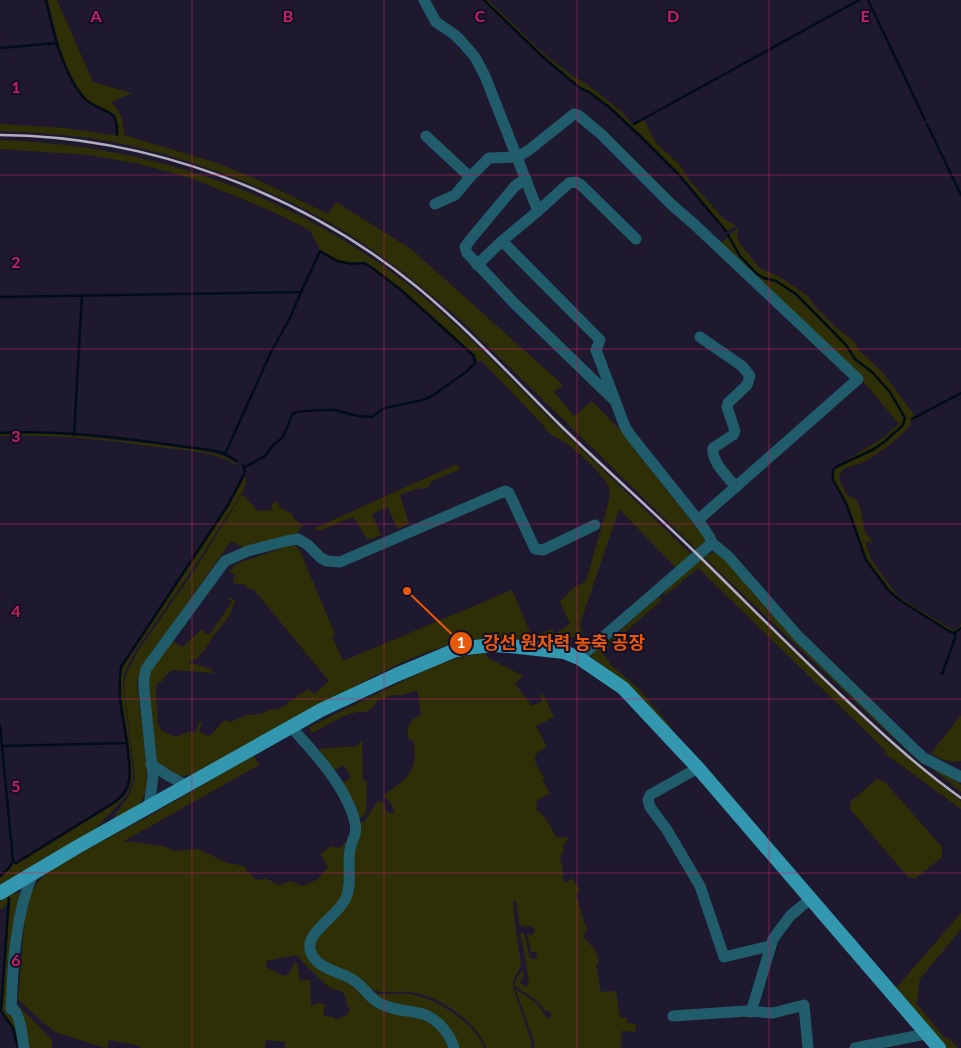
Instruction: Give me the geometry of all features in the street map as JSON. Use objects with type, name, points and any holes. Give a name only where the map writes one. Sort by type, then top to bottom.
[{"type":"main road","points":[[0,893],[34,871],[186,785],[291,726],[359,691],[453,651],[466,648],[493,645],[564,652],[579,658],[624,688],[698,768],[939,1048]]},
{"type":"street","points":[[424,0],[436,22],[455,35],[475,57],[486,76],[538,211]]},
{"type":"street","points":[[435,204],[455,195],[490,158],[517,156],[529,150],[574,114],[584,118],[672,205],[858,379],[698,520]]},
{"type":"street","points":[[426,136],[470,177]]},
{"type":"street","points":[[526,179],[515,186],[465,248],[467,253],[615,401]]},
{"type":"street","points":[[477,265],[569,183],[576,182],[581,185],[636,239]]},
{"type":"street","points":[[502,241],[600,340],[596,350],[625,427],[698,520],[712,544],[728,556],[798,636],[906,742],[924,758],[961,777]]},
{"type":"street","points":[[700,337],[742,366],[750,376],[748,385],[728,403],[727,407],[735,431],[733,435],[713,448],[712,452],[721,469],[736,487]]},
{"type":"street","points":[[149,807],[152,790],[144,690],[146,669],[225,561],[248,551],[286,541],[298,540],[308,545],[327,562],[340,562],[505,491],[509,494],[535,549],[543,550],[594,525]]},
{"type":"street","points":[[579,658],[712,544]]},
{"type":"street","points":[[291,726],[330,771],[355,821],[356,829],[350,850],[349,890],[346,899],[330,919],[311,937],[309,942],[311,954],[326,967],[358,983],[367,995],[382,1005],[423,1013],[433,1019],[446,1033],[454,1048]]},
{"type":"street","points":[[151,764],[186,785]]},
{"type":"street","points":[[698,768],[650,795],[648,800],[650,807],[667,830],[700,886],[724,957],[770,946]]},
{"type":"street","points":[[24,1048],[18,1016],[15,1009],[11,1008],[21,907],[34,871]]},
{"type":"street","points":[[751,1012],[773,939],[790,916],[810,899]]},
{"type":"street","points":[[673,1016],[751,1012],[773,1013],[804,1005],[808,1048]]},
{"type":"street","points":[[855,1048],[926,1034]]},
{"type":"shaded area","points":[[48,0],[57,0],[93,82],[132,93],[111,102],[118,109],[124,135],[214,162],[254,178],[328,214],[336,202],[411,249],[563,385],[554,392],[574,416],[592,401],[626,436],[634,449],[704,537],[705,543],[697,550],[462,321],[392,264],[337,227],[303,208],[231,176],[156,152],[83,137],[0,131],[0,124],[65,128],[112,135],[118,134],[115,115],[88,100],[71,76],[57,38]]},
{"type":"shaded area","points":[[485,0],[488,0],[543,53],[574,77],[587,84],[623,113],[633,125],[643,120],[658,145],[679,164],[690,181],[724,219],[736,226],[727,231],[681,175],[639,133],[609,106],[589,91],[580,87],[544,56]]},
{"type":"shaded area","points":[[0,140],[58,144],[116,153],[172,166],[227,184],[280,206],[332,233],[381,264],[447,317],[556,425],[693,556],[677,569],[619,509],[580,624],[584,637],[570,637],[561,645],[484,639],[440,648],[407,660],[375,676],[193,774],[178,775],[157,761],[146,686],[149,671],[172,640],[182,647],[201,630],[209,635],[232,602],[226,597],[235,600],[228,617],[203,652],[197,658],[188,662],[211,669],[213,673],[172,670],[161,682],[157,683],[157,722],[162,731],[176,737],[188,732],[195,732],[200,722],[202,722],[199,732],[208,736],[224,720],[230,722],[248,715],[279,709],[308,689],[314,694],[329,681],[254,590],[245,587],[246,585],[233,583],[235,574],[229,572],[233,567],[239,563],[288,546],[296,546],[299,549],[335,634],[332,636],[343,661],[512,590],[532,637],[552,629],[555,634],[570,624],[560,602],[573,588],[586,581],[609,501],[609,487],[589,463],[571,447],[548,431],[482,361],[477,361],[475,355],[402,289],[365,262],[338,260],[320,250],[310,230],[271,211],[194,179],[139,164],[89,155],[0,149]]},
{"type":"shaded area","points":[[738,228],[737,235],[740,244],[760,268],[780,277],[808,296],[815,306],[839,330],[852,339],[861,352],[883,373],[915,416],[911,418],[910,426],[893,442],[859,464],[844,469],[839,479],[846,493],[851,498],[854,497],[860,506],[865,532],[874,544],[865,541],[871,559],[896,594],[951,629],[955,630],[960,626],[961,622],[961,628],[954,633],[901,601],[870,565],[847,503],[834,480],[834,470],[836,468],[865,455],[883,444],[905,423],[905,417],[890,392],[873,372],[856,359],[846,344],[796,294],[777,280],[764,278],[740,256],[729,235]]},
{"type":"shaded area","points":[[728,237],[739,257],[756,274],[763,279],[776,282],[795,295],[845,345],[855,359],[872,373],[889,393],[904,418],[904,423],[897,431],[873,448],[836,467],[884,437],[899,424],[863,381],[720,244]]},
{"type":"shaded area","points":[[42,433],[130,441],[197,450],[218,454],[237,464],[217,456],[198,452],[118,442],[79,438],[0,436],[0,434]]},
{"type":"shaded area","points":[[457,464],[460,469],[432,481],[427,488],[416,489],[400,495],[409,524],[397,529],[388,507],[372,514],[381,535],[368,540],[353,517],[319,531],[315,528]]},
{"type":"shaded area","points":[[245,475],[246,484],[241,494],[194,567],[136,650],[124,674],[123,687],[133,777],[129,793],[95,829],[0,886],[0,877],[13,864],[17,864],[116,803],[127,794],[131,780],[131,768],[129,742],[120,693],[123,667],[229,506]]},
{"type":"shaded area","points":[[242,494],[258,511],[272,510],[272,504],[279,501],[279,507],[292,514],[294,519],[303,525],[298,533],[244,548],[231,541],[142,668],[137,682],[146,762],[145,791],[142,800],[136,806],[113,819],[130,794],[135,777],[124,687],[126,675],[138,651],[196,568]]},
{"type":"shaded area","points":[[716,553],[727,561],[762,604],[807,651],[961,785],[961,792],[889,734],[704,557]]},
{"type":"shaded area","points":[[700,559],[882,737],[961,801],[961,809],[884,753],[885,750],[698,568],[665,596],[665,590]]},
{"type":"shaded area","points":[[658,597],[663,599],[602,652],[611,665],[639,689],[671,727],[668,727],[627,684],[591,657],[593,651],[612,638]]},
{"type":"shaded area","points":[[486,653],[487,657],[523,676],[515,684],[532,706],[542,701],[540,696],[543,694],[554,717],[536,726],[547,747],[537,754],[535,761],[545,778],[542,779],[550,794],[536,802],[537,810],[547,820],[556,837],[569,838],[563,845],[564,851],[560,856],[564,874],[561,877],[566,883],[572,878],[580,891],[576,894],[587,931],[583,936],[596,951],[599,964],[596,965],[601,992],[616,991],[620,1017],[627,1018],[626,1023],[636,1024],[635,1032],[621,1031],[621,1048],[534,1048],[534,1041],[515,988],[536,1003],[546,1018],[550,1018],[551,1013],[545,1011],[537,1001],[515,986],[515,981],[523,969],[524,974],[520,982],[524,986],[529,985],[526,963],[532,964],[526,962],[520,933],[524,933],[530,958],[535,959],[538,955],[536,952],[531,952],[527,934],[532,935],[535,931],[532,926],[520,926],[516,901],[513,902],[521,962],[520,968],[513,980],[513,987],[531,1041],[531,1048],[486,1048],[474,1028],[443,1003],[419,994],[381,992],[366,986],[322,962],[311,942],[344,906],[358,823],[364,822],[378,801],[384,803],[386,812],[394,814],[391,804],[383,796],[404,780],[412,768],[415,752],[413,741],[409,739],[408,727],[421,714],[417,690],[403,695],[393,695],[377,701],[367,712],[346,715],[312,733],[309,727],[438,664],[461,657]]},
{"type":"shaded area","points":[[961,715],[961,761],[945,760],[931,753]]},
{"type":"shaded area","points":[[359,742],[362,742],[363,781],[367,781],[366,813],[360,818],[356,817],[340,785],[351,778],[344,765],[333,771],[319,749],[358,746]]},
{"type":"shaded area","points":[[254,755],[259,765],[124,841],[163,846],[175,851],[198,849],[228,863],[245,867],[251,876],[256,879],[265,878],[279,885],[291,881],[302,886],[318,879],[328,867],[320,854],[332,846],[339,848],[347,841],[345,893],[306,946],[362,990],[437,1027],[451,1048],[285,1048],[285,1042],[266,1040],[265,1048],[140,1048],[140,1046],[109,1040],[106,1048],[57,1033],[46,1025],[18,999],[26,905],[32,892],[43,876],[59,864],[146,818]],"holes":[[[296,955],[330,988],[343,992],[347,1006],[350,1009],[348,1014],[336,1020],[333,1017],[323,1016],[325,1004],[319,1003],[311,1006],[310,979],[300,981],[297,963],[294,963],[288,975],[284,976],[266,967],[266,961]]]},
{"type":"shaded area","points":[[877,779],[884,781],[942,847],[942,857],[915,879],[908,877],[850,809],[850,802]]},
{"type":"shaded area","points":[[21,893],[14,1011],[23,1048],[18,1048],[13,1027],[2,1011],[10,899],[8,899],[8,904],[0,910],[0,901],[9,894]]},
{"type":"shaded area","points":[[961,913],[961,929],[920,979],[916,1003],[944,1037],[950,1039],[958,1048],[944,1048],[898,994],[900,992],[896,988]]},
{"type":"shaded area","points":[[374,993],[409,994],[430,1000],[442,1006],[472,1029],[484,1048],[456,1048],[439,1021],[392,1007]]},
{"type":"shaded area","points":[[17,1004],[52,1040],[52,1048],[28,1048],[21,1011]]},
{"type":"waterway","points":[[46,0],[59,51],[76,88],[87,101],[114,116],[117,135]]},
{"type":"waterway","points":[[484,0],[544,58],[580,88],[589,92],[609,107],[638,134],[679,175],[726,231]]},
{"type":"waterway","points":[[634,124],[859,0]]},
{"type":"waterway","points":[[868,0],[925,120]]},
{"type":"waterway","points":[[0,48],[57,43]]},
{"type":"waterway","points":[[927,124],[961,195]]},
{"type":"waterway","points":[[728,235],[740,256],[757,274],[776,281],[796,294],[846,345],[855,359],[872,372],[890,392],[905,418],[903,425],[874,449],[836,467],[833,470],[833,480],[846,503],[866,560],[889,591],[901,601],[949,631],[954,633],[961,628]]},
{"type":"waterway","points":[[0,297],[301,292],[320,251],[337,261],[351,264],[364,263],[371,267],[401,290],[474,356],[475,363],[466,372],[432,396],[423,400],[384,408],[372,417],[358,416],[336,410],[293,413],[281,439],[272,446],[265,456],[245,467]]},
{"type":"waterway","points":[[0,433],[43,432],[130,439],[212,450],[225,454],[271,352],[290,318],[301,292]]},
{"type":"waterway","points":[[74,435],[82,295]]},
{"type":"waterway","points":[[912,419],[961,393]]},
{"type":"waterway","points":[[225,454],[237,461]]},
{"type":"waterway","points":[[243,465],[245,472]]},
{"type":"waterway","points":[[2,746],[127,743],[120,696],[121,667],[228,505],[244,475]]},
{"type":"waterway","points":[[942,674],[955,638],[955,633]]},
{"type":"waterway","points":[[0,725],[13,861],[9,868],[0,876]]},
{"type":"waterway","points":[[13,861],[16,863],[122,796],[129,782],[130,775],[127,743]]},
{"type":"waterway","points":[[9,898],[1,1011],[13,1028],[18,1048]]},
{"type":"railway","points":[[0,135],[56,138],[112,146],[167,159],[221,176],[274,198],[324,224],[372,254],[417,287],[454,320],[560,425],[683,540],[842,696],[915,762],[961,798]]},
{"type":"place","name":"강선 원자력 농축 공장","points":[[407,591]]}]
